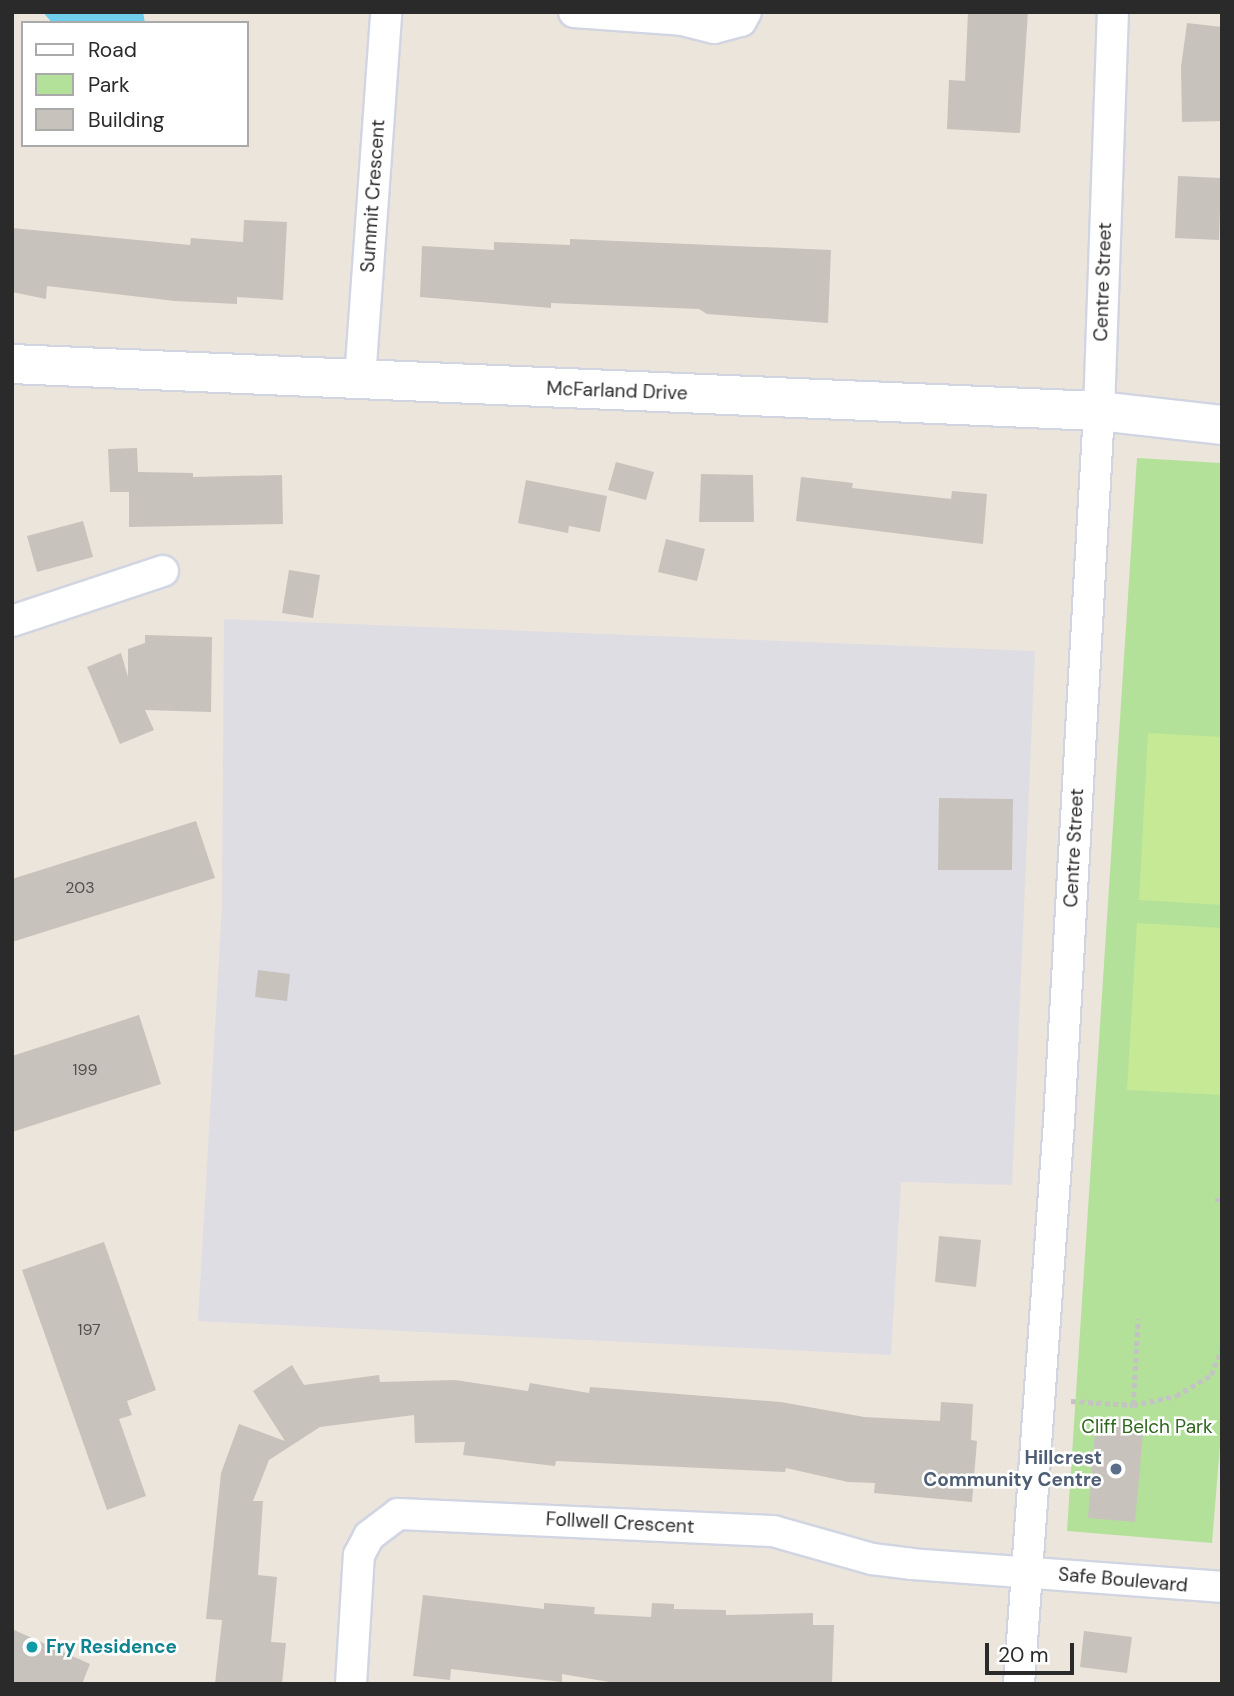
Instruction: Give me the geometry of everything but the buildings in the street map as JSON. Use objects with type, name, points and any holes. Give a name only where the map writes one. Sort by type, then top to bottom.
[{"type":"street","name":"Summit Crescent","points":[[360,379],[386,12]]},
{"type":"street","points":[[574,12],[682,20],[714,28],[741,21],[746,12]]},
{"type":"street","name":"Centre Street","points":[[1019,1684],[1059,1122],[1099,411],[1113,12]]},
{"type":"street","name":"McFarland Drive","points":[[12,364],[1099,411],[1222,425]]},
{"type":"street","points":[[12,621],[163,571]]},
{"type":"street","name":"Follwell Crescent","points":[[351,1684],[359,1555],[369,1536],[398,1514],[773,1531],[872,1559],[1025,1572]]},
{"type":"street","name":"Safe Boulevard","points":[[1025,1572],[1222,1587]]},
{"type":"path","points":[[1133,1405],[1138,1319]]},
{"type":"path","points":[[1071,1401],[1133,1405],[1163,1400],[1199,1385],[1211,1376],[1222,1348]]},
{"type":"shaded area","points":[[224,619],[1035,651],[1012,1185],[901,1182],[891,1355],[198,1321],[222,906]]},
{"type":"green space","name":"Cliff Belch Park","points":[[1137,458],[1222,463],[1222,1421],[1212,1543],[1067,1531]]},
{"type":"green space","points":[[1148,733],[1222,737],[1222,905],[1139,900]]},
{"type":"green space","points":[[1137,923],[1222,928],[1222,1095],[1127,1090]]},
{"type":"water","points":[[43,12],[143,12],[145,21],[50,21]]},
{"type":"place","name":"Hillcrest Community Centre","points":[[1116,1469]]},
{"type":"place","name":"Fry Residence","points":[[32,1647]]}]
